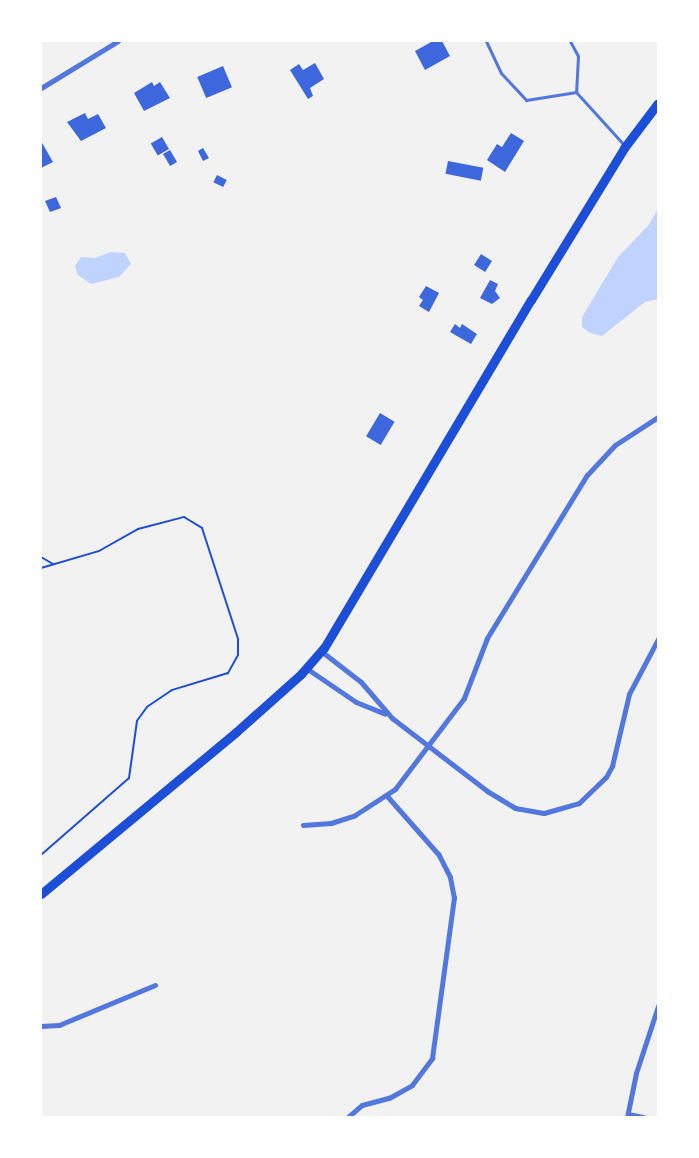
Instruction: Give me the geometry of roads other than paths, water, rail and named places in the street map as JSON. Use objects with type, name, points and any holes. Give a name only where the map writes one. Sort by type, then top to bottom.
[{"type":"main road","points":[[41,894],[236,732],[321,652],[626,146],[658,103]]},
{"type":"street","points":[[41,88],[118,41]]},
{"type":"street","points":[[303,825],[345,819],[387,796],[429,746],[464,698],[487,638],[587,475],[615,445],[658,418]]},
{"type":"street","points":[[321,652],[361,682],[392,718],[429,746],[515,808],[544,813],[569,808],[589,796],[606,777],[612,766],[629,694],[658,638]]},
{"type":"street","points":[[306,668],[356,702],[392,718]]},
{"type":"street","points":[[348,1117],[362,1105],[389,1098],[412,1085],[432,1058],[454,898],[450,877],[439,855],[387,796]]},
{"type":"street","points":[[41,1026],[58,1025],[155,984]]},
{"type":"street","points":[[643,1117],[628,1116],[638,1064],[658,1006]]},
{"type":"lane","points":[[486,41],[501,73],[526,100],[576,92]]},
{"type":"lane","points":[[570,41],[578,56],[576,92],[626,146]]},
{"type":"water","points":[[658,209],[658,299],[645,302],[602,336],[590,333],[582,327],[582,317],[618,257],[648,226]]},
{"type":"water","points":[[111,252],[125,253],[131,264],[119,277],[91,284],[78,275],[75,266],[81,257],[95,258]]}]
